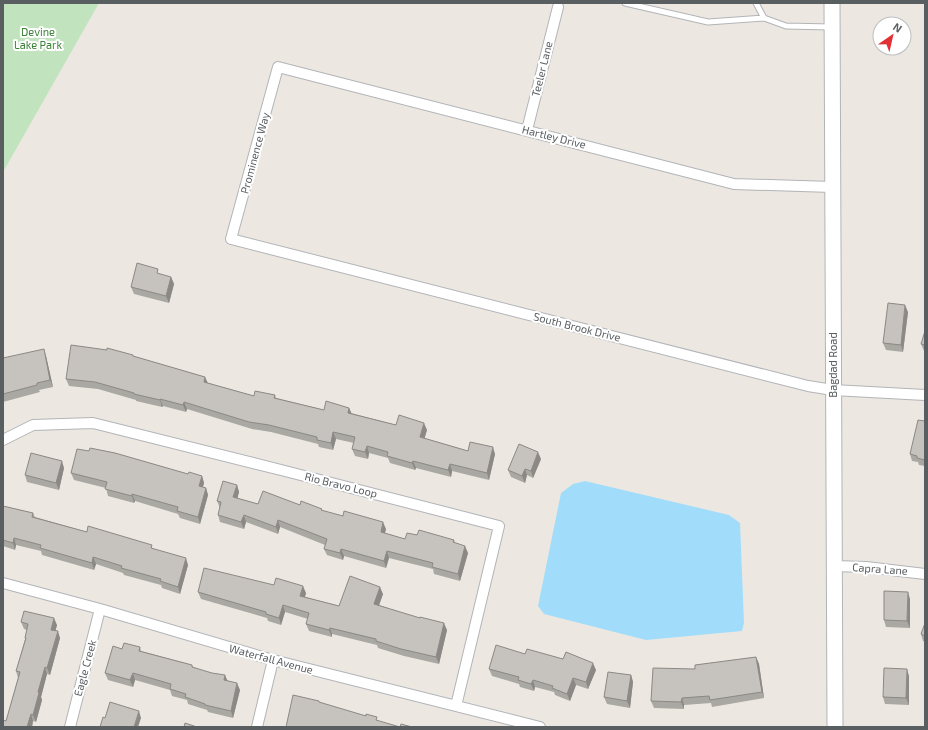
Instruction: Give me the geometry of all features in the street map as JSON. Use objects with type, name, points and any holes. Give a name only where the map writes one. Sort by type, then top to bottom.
[{"type":"street","name":"Bagdad Road","points":[[832,3],[835,727]]},
{"type":"street","name":"Teeler Lane","points":[[527,130],[558,7]]},
{"type":"street","name":"Hartley Drive","points":[[278,67],[734,184],[832,187]]},
{"type":"street","name":"Prominence Way","points":[[231,238],[278,67]]},
{"type":"street","name":"South Brook Drive","points":[[231,238],[800,384],[833,390],[925,396]]},
{"type":"street","name":"Rio Bravo Loop","points":[[3,440],[33,425],[93,423],[284,470],[499,526],[456,706]]},
{"type":"street","name":"Capra Lane","points":[[834,566],[907,571],[925,574]]},
{"type":"street","name":"Waterfall Avenue","points":[[3,583],[100,609],[273,660],[540,727]]},
{"type":"street","name":"Eagle Creek","points":[[70,727],[100,609]]},
{"type":"street","points":[[257,727],[273,660]]},
{"type":"lane","points":[[625,3],[708,22],[764,18],[786,26],[832,27]]},
{"type":"lane","points":[[756,3],[764,18]]},
{"type":"green space","name":"Devine Lake Park","points":[[3,3],[99,3],[3,172]]},
{"type":"water","points":[[585,481],[729,515],[740,523],[744,623],[742,631],[646,640],[544,614],[538,606],[561,493],[573,484]]},
{"type":"building","points":[[137,263],[158,269],[157,273],[171,277],[166,296],[131,287]]},
{"type":"building","points":[[888,303],[905,305],[901,345],[883,343]]},
{"type":"building","points":[[925,331],[925,345],[921,344]]},
{"type":"building","points":[[71,345],[107,350],[107,348],[133,355],[205,377],[204,382],[254,396],[255,391],[275,395],[274,398],[324,410],[326,401],[349,408],[348,413],[396,425],[399,415],[424,423],[420,437],[468,451],[470,442],[493,447],[487,473],[450,464],[448,470],[413,461],[412,463],[387,456],[388,452],[367,446],[365,452],[352,449],[355,437],[333,432],[331,443],[317,440],[317,437],[269,425],[249,422],[184,402],[183,405],[134,394],[95,382],[66,379]]},
{"type":"building","points":[[44,349],[50,380],[3,394],[3,358]]},
{"type":"building","points":[[918,420],[925,421],[925,460],[910,454]]},
{"type":"building","points":[[519,444],[538,452],[531,471],[525,469],[522,476],[508,470]]},
{"type":"building","points":[[90,448],[115,453],[188,474],[189,472],[202,476],[199,486],[206,488],[198,517],[177,511],[178,507],[132,494],[132,496],[105,489],[107,482],[71,473],[77,449],[89,451]]},
{"type":"building","points":[[31,453],[62,461],[56,483],[25,475]]},
{"type":"building","points":[[223,481],[237,485],[233,497],[258,504],[263,491],[300,505],[301,501],[322,509],[321,510],[343,516],[344,511],[383,522],[381,532],[405,539],[407,533],[417,535],[419,530],[454,540],[453,542],[465,546],[458,574],[432,567],[433,563],[387,551],[384,561],[341,549],[340,553],[324,549],[327,539],[278,520],[276,527],[244,515],[241,522],[218,515],[221,502],[217,501]]},
{"type":"building","points":[[3,506],[33,513],[32,517],[87,532],[88,526],[152,545],[151,548],[186,558],[178,587],[160,581],[161,579],[121,568],[122,566],[93,557],[92,563],[40,548],[41,545],[14,538],[13,543],[3,540]]},
{"type":"building","points":[[204,568],[274,585],[276,578],[303,586],[300,596],[339,606],[350,576],[380,587],[374,604],[420,618],[444,623],[436,657],[401,649],[376,641],[376,639],[306,624],[309,613],[283,605],[279,618],[266,614],[266,612],[198,592]]},
{"type":"building","points":[[884,591],[908,592],[907,621],[884,620]]},
{"type":"building","points":[[24,611],[54,618],[51,630],[58,631],[47,668],[45,667],[33,715],[31,714],[27,727],[3,727],[3,720],[6,721],[20,672],[16,671],[26,638],[28,624],[21,622]]},
{"type":"building","points":[[925,623],[925,636],[921,634]]},
{"type":"building","points":[[124,643],[140,647],[139,651],[192,665],[192,667],[212,673],[225,675],[224,680],[237,683],[231,711],[205,705],[185,697],[186,694],[170,689],[171,684],[133,673],[130,680],[105,673],[113,646],[122,649]]},
{"type":"building","points":[[496,645],[525,654],[527,649],[563,659],[566,652],[593,663],[586,682],[573,678],[567,694],[552,688],[553,686],[533,680],[531,684],[518,680],[519,677],[489,669]]},
{"type":"building","points":[[756,657],[762,692],[710,700],[709,696],[682,698],[681,702],[651,701],[653,668],[695,669],[695,665]]},
{"type":"building","points":[[884,668],[907,669],[906,698],[883,697]]},
{"type":"building","points":[[608,672],[631,675],[627,701],[604,697]]},
{"type":"building","points":[[293,695],[319,701],[366,716],[366,714],[377,717],[376,720],[400,727],[286,727]]},
{"type":"building","points":[[110,702],[139,711],[134,727],[100,727],[103,717],[105,718]]},
{"type":"building","points":[[185,723],[197,727],[184,727]]},
{"type":"building","points":[[401,724],[412,727],[400,727]]}]
